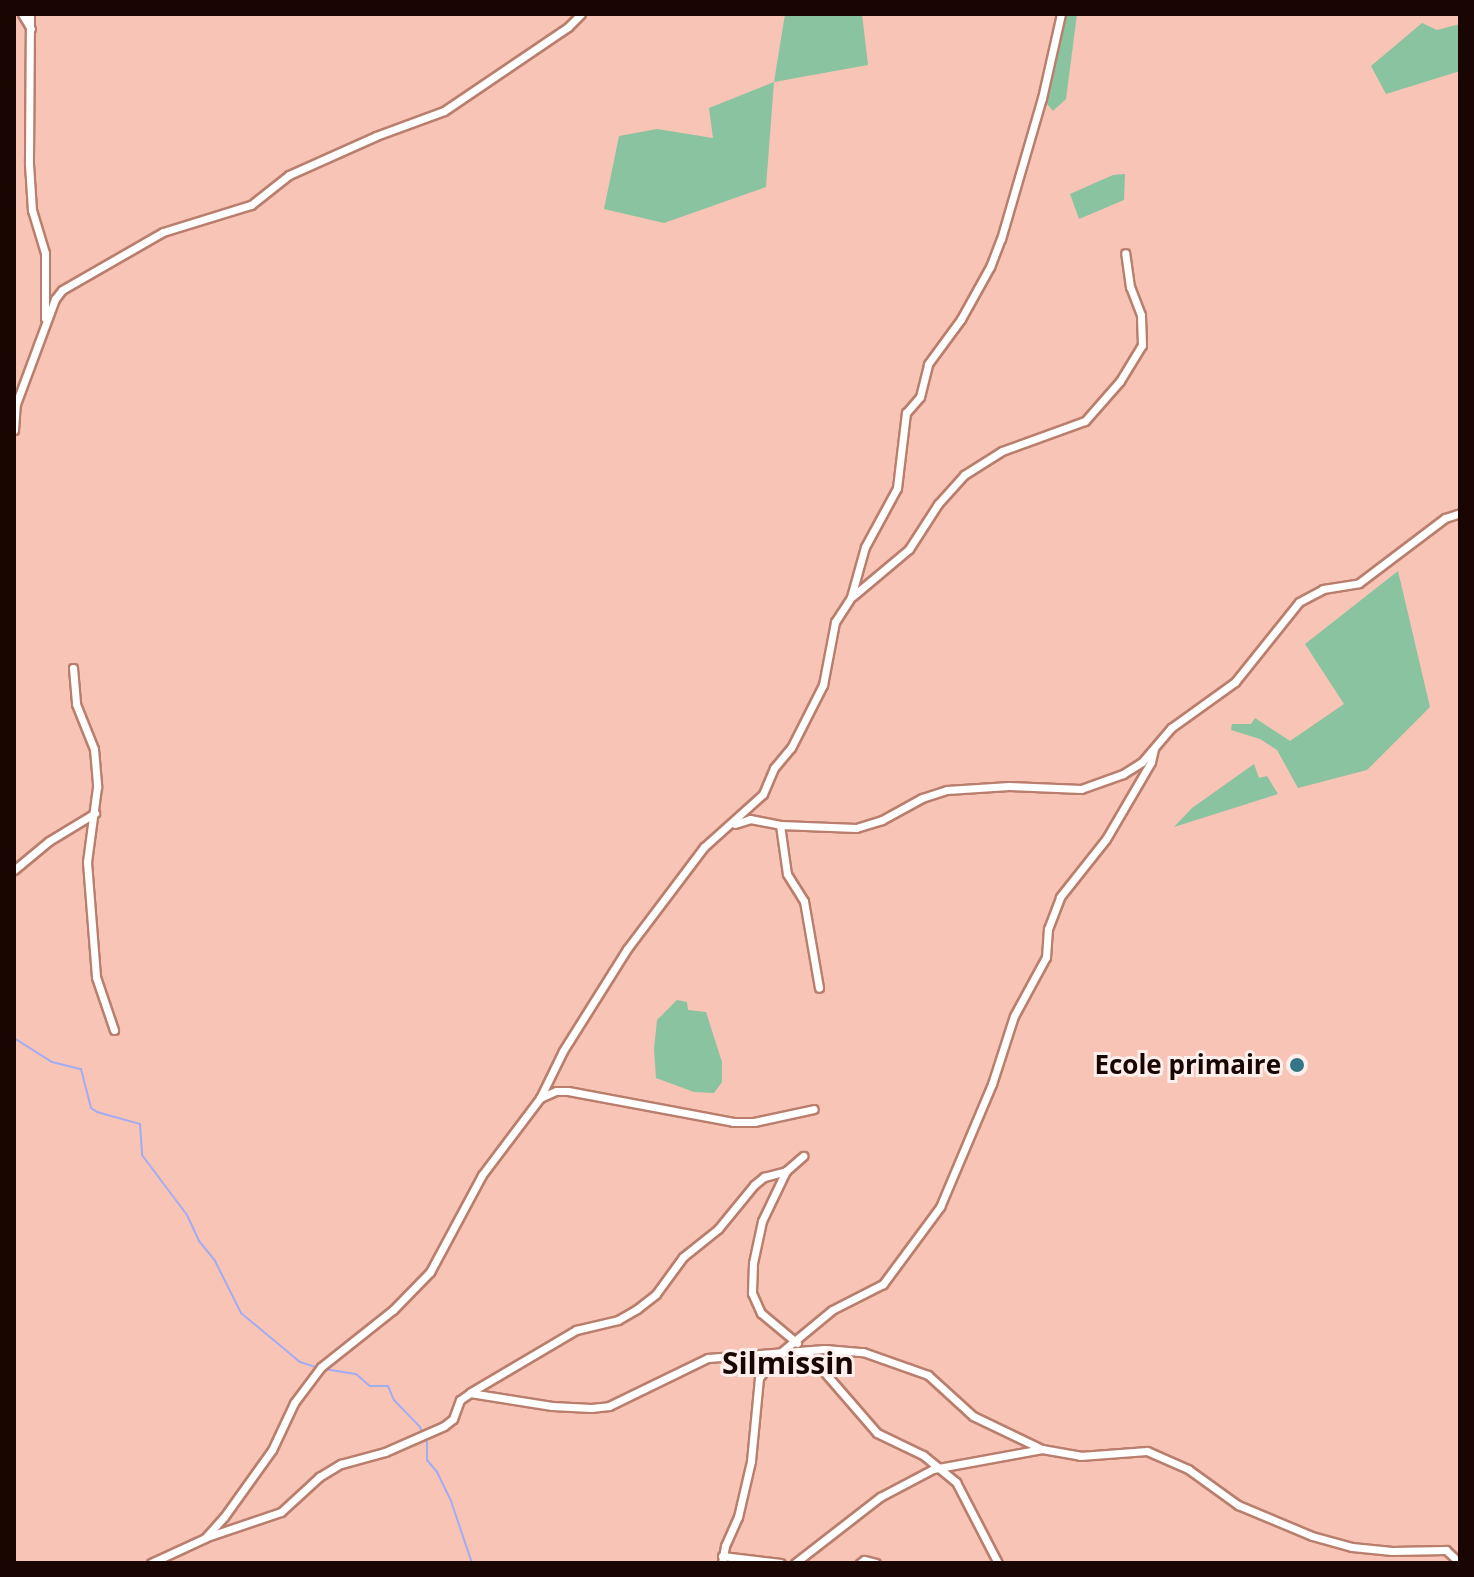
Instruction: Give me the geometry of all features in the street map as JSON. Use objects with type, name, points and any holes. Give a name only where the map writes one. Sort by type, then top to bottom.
[{"type":"street","points":[[22,14],[32,31]]},
{"type":"street","points":[[30,14],[29,164],[32,210],[45,253],[45,324]]},
{"type":"street","points":[[14,430],[16,404],[55,299],[78,279],[163,232],[251,205],[289,175],[454,106],[568,27],[581,14]]},
{"type":"street","points":[[205,1538],[272,1450],[294,1403],[321,1367],[400,1304],[430,1272],[482,1175],[540,1098],[563,1051],[627,949],[675,883],[713,838],[763,794],[774,768],[791,748],[816,704],[828,667],[834,625],[851,597],[865,547],[897,488],[906,413],[920,397],[928,364],[961,319],[990,267],[1001,239],[1042,98],[1059,14]]},
{"type":"street","points":[[851,597],[914,543],[938,504],[964,475],[1002,451],[1074,428],[1103,402],[1142,345],[1141,315],[1130,287],[1125,253]]},
{"type":"street","points":[[727,828],[750,819],[780,825],[867,826],[922,798],[947,790],[1009,786],[1081,789],[1129,771],[1154,749],[1171,728],[1235,682],[1299,602],[1323,589],[1359,583],[1445,518],[1460,513]]},
{"type":"street","points":[[73,668],[76,704],[94,749],[95,813],[87,862],[94,961],[100,992],[114,1030]]},
{"type":"street","points":[[781,1563],[722,1560],[738,1517],[751,1461],[759,1378],[783,1352],[832,1310],[883,1284],[940,1207],[992,1084],[1014,1016],[1046,957],[1048,929],[1060,897],[1106,839],[1151,762],[1154,749]]},
{"type":"street","points":[[14,870],[49,841],[95,813]]},
{"type":"street","points":[[780,825],[787,874],[804,901],[819,988]]},
{"type":"street","points":[[540,1098],[556,1091],[568,1091],[733,1122],[754,1122],[814,1109]]},
{"type":"street","points":[[803,1156],[786,1171],[762,1221],[751,1281],[753,1300],[761,1313],[806,1351],[877,1433],[938,1467],[961,1489],[998,1563]]},
{"type":"street","points":[[151,1563],[205,1538],[281,1512],[319,1477],[341,1464],[385,1452],[444,1426],[453,1419],[460,1400],[470,1393],[576,1330],[618,1320],[637,1309],[656,1294],[683,1257],[718,1229],[754,1185],[764,1177],[786,1171]]},
{"type":"street","points":[[470,1393],[552,1406],[591,1408],[609,1406],[708,1358],[806,1351],[863,1352],[928,1375],[973,1416],[1042,1449],[1080,1456],[1147,1451],[1188,1469],[1238,1505],[1312,1536],[1352,1547],[1392,1551],[1446,1550],[1460,1563]]},
{"type":"street","points":[[795,1563],[880,1497],[938,1467],[1042,1449]]},
{"type":"street","points":[[860,1563],[864,1560],[876,1563]]},
{"type":"green space","points":[[785,14],[862,14],[868,65],[774,82]]},
{"type":"green space","points":[[1061,14],[1077,14],[1066,99],[1053,111],[1042,98]]},
{"type":"green space","points":[[1422,23],[1437,30],[1460,24],[1460,71],[1386,94],[1371,66]]},
{"type":"green space","points":[[774,82],[766,187],[664,223],[604,209],[619,136],[657,129],[713,138],[709,108]]},
{"type":"green space","points":[[1125,174],[1124,200],[1079,219],[1070,194],[1113,175]]},
{"type":"green space","points":[[1398,571],[1430,707],[1367,770],[1298,788],[1277,750],[1260,739],[1231,730],[1232,724],[1251,724],[1255,718],[1290,741],[1344,704],[1305,644]]},
{"type":"green space","points":[[1254,764],[1259,778],[1267,776],[1278,794],[1174,827],[1192,808]]},
{"type":"green space","points":[[677,1000],[687,1002],[688,1010],[706,1012],[722,1062],[722,1082],[714,1093],[694,1092],[656,1078],[654,1049],[657,1020]]},
{"type":"waterway","points":[[14,1038],[52,1062],[81,1069],[91,1108],[140,1124],[142,1155],[187,1215],[241,1313],[300,1362],[318,1368]]},
{"type":"waterway","points":[[324,1369],[356,1374],[370,1386],[388,1386],[394,1400],[420,1427],[427,1443],[427,1460],[437,1472],[451,1501],[472,1563]]},
{"type":"place","name":"Ecole primaire","points":[[1297,1065]]},
{"type":"district","name":"Silmissin","points":[[788,1363]]}]
